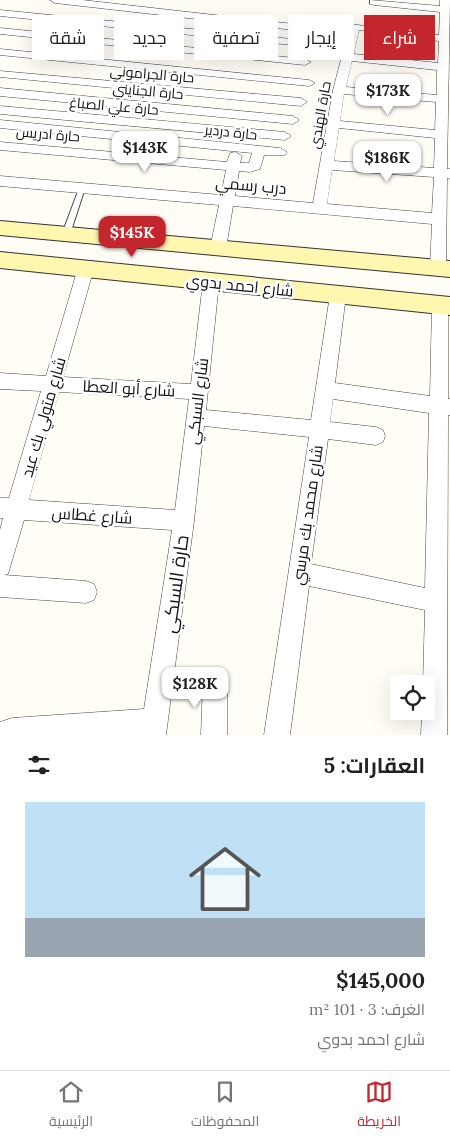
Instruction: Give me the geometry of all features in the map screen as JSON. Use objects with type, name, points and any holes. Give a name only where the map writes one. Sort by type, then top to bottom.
[{"type":"main road","points":[[0,228],[444,268]]},
{"type":"main road","points":[[95,269],[112,263],[115,254],[105,238]]},
{"type":"main road","points":[[162,243],[154,250],[152,259],[158,267],[173,278]]},
{"type":"main road","name":"شارع احمد بدوي","points":[[0,260],[445,305]]},
{"type":"street","points":[[55,0],[158,5],[215,15]]},
{"type":"street","points":[[81,15],[89,2]]},
{"type":"street","points":[[278,24],[355,27],[373,12],[444,4],[446,68],[442,99],[441,135],[445,197],[439,219],[444,268]]},
{"type":"street","points":[[2,9],[40,15]]},
{"type":"street","points":[[373,12],[444,39]]},
{"type":"street","name":"حارة الهندي","points":[[354,31],[355,27]]},
{"type":"street","points":[[0,31],[32,34]]},
{"type":"street","points":[[0,52],[32,55]]},
{"type":"street","points":[[354,58],[446,68]]},
{"type":"street","points":[[278,59],[305,62]]},
{"type":"street","points":[[1,148],[52,60]]},
{"type":"street","points":[[83,60],[309,83]]},
{"type":"street","points":[[91,154],[99,119],[110,85],[125,60]]},
{"type":"street","points":[[218,248],[253,60]]},
{"type":"street","name":"حارة الهندي","points":[[319,209],[339,90],[347,60]]},
{"type":"street","name":"حارة الجراموني","points":[[0,74],[301,102]]},
{"type":"street","points":[[339,90],[442,99]]},
{"type":"street","name":"حارة الجنايني","points":[[0,92],[293,120]]},
{"type":"street","points":[[275,118],[277,100]]},
{"type":"street","name":"حارة علي الصباغ","points":[[0,110],[285,136]]},
{"type":"street","name":"حارة دردير","points":[[0,124],[280,152]]},
{"type":"street","points":[[333,124],[441,135]]},
{"type":"street","name":"حارة ادريس","points":[[1,148],[233,167],[254,167],[259,150]]},
{"type":"street","points":[[326,165],[445,174]]},
{"type":"street","name":"درب رسمي","points":[[0,181],[439,219]]},
{"type":"street","name":"شارع متولي بك عيد","points":[[0,566],[8,509],[95,269]]},
{"type":"street","name":"شارع السبكي","points":[[184,521],[211,282]]},
{"type":"street","name":"شارع محمد بك مرسي","points":[[277,735],[338,295]]},
{"type":"street","points":[[434,735],[436,601],[444,461],[445,305]]},
{"type":"street","name":"شارع أبو العطا","points":[[0,381],[199,392]]},
{"type":"street","points":[[325,390],[444,406]]},
{"type":"street","points":[[195,417],[376,436]]},
{"type":"street","name":"شارع غطاس","points":[[8,509],[184,521]]},
{"type":"street","name":"حارة السبكي","points":[[154,728],[184,521]]},
{"type":"street","points":[[300,573],[436,601]]},
{"type":"street","points":[[0,586],[86,592]]},
{"type":"street","points":[[214,735],[215,684]]},
{"type":"street","points":[[6,735],[8,731],[12,730],[154,728]]},
{"type":"lane","points":[[66,234],[82,188]]}]
